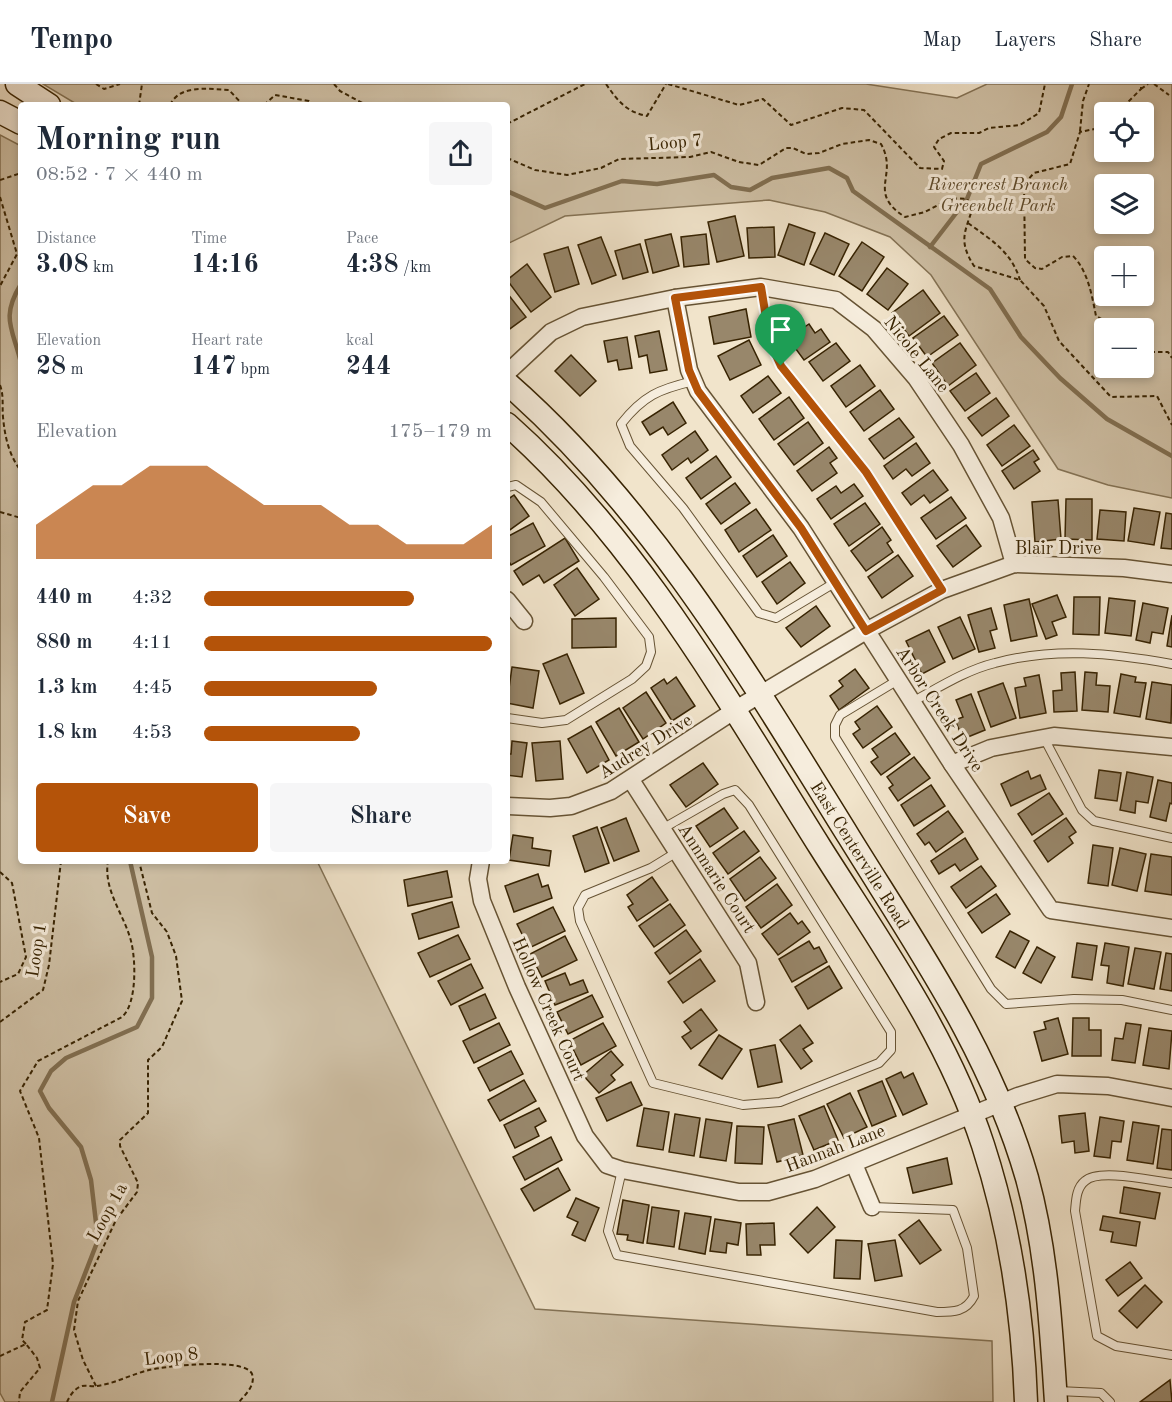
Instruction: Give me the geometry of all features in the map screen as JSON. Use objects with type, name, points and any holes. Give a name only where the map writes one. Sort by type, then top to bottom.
[{"type":"main road","points":[[17,84],[44,102]]},
{"type":"main road","points":[[0,112],[18,121]]},
{"type":"main road","name":"East Centerville Road","points":[[510,386],[562,432],[635,515],[686,585],[759,695],[945,991],[980,1054],[1001,1104],[1027,1179],[1041,1241],[1049,1299],[1055,1396]]},
{"type":"main road","name":"East Centerville Road","points":[[510,427],[545,457],[610,533],[661,600],[922,1009],[972,1115],[994,1184],[1010,1248],[1019,1307],[1026,1402]]},
{"type":"street","name":"Nicole Lane","points":[[510,370],[551,332],[582,317],[675,298],[761,287],[836,300],[874,329],[916,378],[961,445],[1001,518],[1014,564]]},
{"type":"street","name":"Arbor Creek Drive","points":[[675,298],[693,381],[712,411],[801,528],[952,764],[1051,910],[1172,928]]},
{"type":"street","name":"Blair Drive","points":[[759,695],[866,631],[942,590],[1014,564],[1124,568],[1172,574]]},
{"type":"street","points":[[510,604],[524,621]]},
{"type":"street","name":"Audrey Drive","points":[[510,806],[550,808],[571,806],[631,780],[759,695]]},
{"type":"street","points":[[952,764],[991,748],[1054,736],[1172,747]]},
{"type":"street","name":"Annmarie Court","points":[[631,780],[748,963],[756,1002]]},
{"type":"street","name":"Hollow Creek Court","points":[[480,864],[478,879],[489,924],[585,1136],[614,1168]]},
{"type":"street","name":"Hannah Lane","points":[[614,1168],[740,1192],[768,1192],[795,1186],[854,1164],[972,1115],[1057,1084],[1108,1086],[1172,1098]]},
{"type":"street","points":[[854,1164],[872,1207]]},
{"type":"lane","points":[[761,287],[770,342],[781,366],[866,472],[942,590]]},
{"type":"lane","points":[[693,381],[667,387],[636,404],[621,424],[630,446],[683,508],[759,613],[776,618],[836,582]]},
{"type":"lane","points":[[510,486],[516,485],[541,502],[604,577],[649,636],[651,652],[646,666],[632,679],[566,720],[543,723],[510,718]]},
{"type":"lane","points":[[912,702],[994,663],[1058,652],[1116,653],[1172,664]]},
{"type":"lane","points":[[898,680],[840,715],[835,724],[835,737],[992,989],[1006,1004],[1074,999],[1122,1000],[1172,1010]]},
{"type":"lane","points":[[1044,738],[1082,810],[1094,821],[1172,838]]},
{"type":"lane","points":[[662,829],[723,794],[735,790],[749,806],[891,1032],[891,1050],[879,1064],[780,1102],[743,1105],[653,1083],[580,921],[578,908],[585,895],[651,868],[677,852]]},
{"type":"lane","points":[[614,1168],[608,1231],[617,1255],[937,1312],[957,1312],[970,1303],[974,1296],[967,1248],[953,1210],[872,1207]]},
{"type":"lane","points":[[1172,1183],[1101,1174],[1085,1181],[1076,1195],[1075,1211],[1097,1336],[1116,1346],[1172,1355]]},
{"type":"lane","points":[[1055,1396],[1101,1393],[1110,1402]]},
{"type":"path","points":[[96,84],[104,89],[120,84]]},
{"type":"path","points":[[139,102],[142,84]]},
{"type":"path","points":[[334,84],[340,92],[360,102]]},
{"type":"path","points":[[510,122],[585,84]]},
{"type":"path","name":"Loop 7","points":[[606,84],[621,105],[636,114],[647,116],[667,84],[739,105],[762,99],[791,125],[842,108],[864,110],[920,168],[942,169],[944,161],[934,147],[939,139],[951,133],[979,133],[989,128],[1020,125],[1040,113],[1045,84]]},
{"type":"path","points":[[1089,84],[1083,101],[1080,132],[1070,164],[1034,173],[1024,184],[1025,259],[1035,268],[1042,269],[1062,257],[1073,256],[1079,262],[1091,292],[1096,316],[1100,318]]},
{"type":"path","points":[[1141,84],[1141,89]]},
{"type":"path","points":[[1128,102],[1148,84]]},
{"type":"path","points":[[1154,84],[1169,95]]},
{"type":"path","points":[[171,102],[173,98],[190,88],[229,90],[240,102]]},
{"type":"path","points":[[267,102],[275,95],[310,102]]},
{"type":"path","points":[[1080,132],[1094,129]]},
{"type":"path","name":"Loop 7","points":[[510,159],[536,170],[567,175],[601,168],[619,159],[690,158],[711,152],[739,162],[759,165],[786,148],[806,154],[819,153],[842,144],[869,140],[881,144],[888,156],[884,194],[890,207],[905,217],[925,212],[951,198],[967,199],[972,210],[963,238],[965,252],[974,266],[1020,280]]},
{"type":"path","points":[[0,180],[18,174]]},
{"type":"path","points":[[0,198],[17,254],[0,286]]},
{"type":"path","points":[[968,223],[1007,251],[1016,265],[1020,280],[1044,306],[1059,340],[1111,397],[1157,396],[1172,425]]},
{"type":"path","points":[[1154,352],[1168,352],[1172,358]]},
{"type":"path","points":[[0,385],[4,395],[3,418],[10,455],[18,467]]},
{"type":"path","points":[[0,512],[18,517]]},
{"type":"path","name":"Loop 1","points":[[0,1022],[43,990],[49,965],[61,864]]},
{"type":"path","points":[[19,1402],[20,1392],[40,1368],[22,1340],[25,1322],[47,1310],[53,1264],[39,1138],[20,1091],[38,1061],[130,1011],[134,991],[131,942],[106,876],[108,864]]},
{"type":"path","name":"Loop 1a","points":[[96,1386],[83,1360],[74,1330],[78,1301],[116,1220],[137,1192],[138,1183],[120,1146],[120,1140],[148,1113],[148,1060],[162,1047],[182,1001],[176,956],[167,933],[152,913],[140,864]]},
{"type":"path","name":"Loop 1","points":[[0,872],[12,883],[26,957],[18,974],[0,982]]},
{"type":"path","points":[[0,1356],[26,1344]]},
{"type":"path","name":"Loop 8","points":[[67,1402],[70,1394],[81,1386],[96,1386],[150,1370],[220,1364],[245,1366],[252,1373],[253,1381],[239,1402]]},
{"type":"green space","name":"Rivercrest Branch Greenbelt Park","points":[[43,84],[866,84],[957,98],[987,84],[1172,84],[1172,498],[1108,485],[1058,469],[931,275],[890,237],[825,212],[769,200],[565,216],[510,243],[510,102],[73,102]]},
{"type":"green space","points":[[0,135],[18,144],[18,864],[318,864],[535,1309],[992,1341],[993,1402],[5,1402],[0,1393]]},
{"type":"building","points":[[735,216],[744,256],[717,262],[708,222]]},
{"type":"building","points":[[789,224],[815,233],[804,265],[778,255]]},
{"type":"building","points":[[774,227],[775,257],[749,258],[747,228]]},
{"type":"building","points":[[825,233],[849,244],[834,275],[810,264]]},
{"type":"building","points":[[671,234],[679,266],[653,273],[645,240]]},
{"type":"building","points":[[706,234],[709,264],[684,267],[681,237]]},
{"type":"building","points":[[601,237],[616,275],[592,284],[578,245]]},
{"type":"building","points":[[862,242],[884,257],[862,291],[839,276]]},
{"type":"building","points":[[640,244],[648,272],[623,279],[615,251]]},
{"type":"building","points":[[568,247],[579,284],[555,292],[544,254]]},
{"type":"building","points":[[527,264],[551,297],[531,312],[510,284],[510,278]]},
{"type":"building","points":[[887,268],[908,284],[888,310],[867,294]]},
{"type":"building","points":[[923,290],[940,313],[909,336],[892,313]]},
{"type":"building","points":[[510,297],[526,317],[510,329]]},
{"type":"building","points":[[746,309],[751,337],[714,344],[709,317]]},
{"type":"building","points":[[794,316],[803,328],[809,324],[815,333],[821,329],[830,342],[804,360],[779,326]]},
{"type":"building","points":[[944,316],[958,335],[927,357],[913,338]]},
{"type":"building","points":[[659,331],[667,370],[650,373],[647,355],[639,357],[635,336]]},
{"type":"building","points":[[627,337],[632,368],[619,370],[617,360],[608,362],[604,341]]},
{"type":"building","points":[[749,340],[761,365],[730,380],[718,356]]},
{"type":"building","points":[[836,343],[850,361],[823,381],[809,362]]},
{"type":"building","points":[[960,343],[976,365],[948,386],[932,363]]},
{"type":"building","points":[[571,355],[596,381],[580,396],[555,371]]},
{"type":"building","points":[[860,365],[875,386],[846,407],[831,386]]},
{"type":"building","points":[[976,373],[990,393],[965,411],[950,391]]},
{"type":"building","points":[[768,376],[781,393],[753,413],[741,396]]},
{"type":"building","points":[[880,390],[894,409],[864,431],[850,412]]},
{"type":"building","points":[[789,397],[804,418],[774,440],[759,419]]},
{"type":"building","points":[[996,398],[1009,416],[982,436],[968,418]]},
{"type":"building","points":[[673,402],[686,423],[668,435],[663,427],[650,435],[642,422]]},
{"type":"building","points":[[899,418],[914,437],[884,459],[869,439]]},
{"type":"building","points":[[808,422],[823,443],[794,465],[778,444]]},
{"type":"building","points":[[1014,425],[1030,446],[1002,466],[987,445]]},
{"type":"building","points":[[695,431],[708,450],[691,463],[688,458],[672,470],[662,455]]},
{"type":"building","points":[[916,443],[930,463],[912,476],[906,469],[893,479],[884,466]]},
{"type":"building","points":[[829,447],[837,458],[830,463],[837,473],[812,491],[797,471]]},
{"type":"building","points":[[1033,450],[1039,459],[1034,462],[1040,471],[1014,489],[1002,471]]},
{"type":"building","points":[[716,456],[731,477],[701,499],[686,478]]},
{"type":"building","points":[[933,470],[948,490],[930,503],[924,495],[911,505],[902,493]]},
{"type":"building","points":[[735,483],[750,503],[721,524],[706,504]]},
{"type":"building","points":[[854,484],[863,496],[831,519],[817,499],[836,486],[841,493]]},
{"type":"building","points":[[514,495],[529,516],[510,530],[510,498]]},
{"type":"building","points":[[951,497],[966,518],[936,539],[921,518]]},
{"type":"building","points":[[1066,499],[1092,499],[1092,540],[1065,539]]},
{"type":"building","points":[[1058,500],[1061,539],[1035,542],[1032,502]]},
{"type":"building","points":[[865,503],[880,524],[849,546],[834,524]]},
{"type":"building","points":[[1134,508],[1160,512],[1154,545],[1128,541]]},
{"type":"building","points":[[756,509],[771,530],[739,552],[725,530]]},
{"type":"building","points":[[1100,510],[1126,512],[1124,541],[1097,539]]},
{"type":"building","points":[[1166,513],[1172,514],[1172,549],[1161,548]]},
{"type":"building","points":[[533,523],[545,546],[511,565],[510,535]]},
{"type":"building","points":[[966,525],[981,546],[953,567],[937,546]]},
{"type":"building","points":[[882,527],[891,540],[887,543],[893,552],[866,571],[851,551]]},
{"type":"building","points":[[773,535],[787,556],[757,577],[743,556]]},
{"type":"building","points":[[565,538],[579,561],[544,583],[539,575],[523,585],[514,571]]},
{"type":"building","points":[[898,555],[913,576],[882,598],[868,577]]},
{"type":"building","points":[[790,562],[805,583],[777,604],[762,582]]},
{"type":"building","points":[[577,568],[599,599],[575,616],[554,585]]},
{"type":"building","points":[[1057,595],[1066,617],[1052,622],[1057,635],[1046,639],[1032,604]]},
{"type":"building","points":[[1074,597],[1100,597],[1099,635],[1073,634]]},
{"type":"building","points":[[1109,598],[1135,601],[1131,636],[1105,633]]},
{"type":"building","points":[[1029,599],[1037,636],[1011,641],[1004,605]]},
{"type":"building","points":[[1143,603],[1168,608],[1163,634],[1152,632],[1150,643],[1136,640]]},
{"type":"building","points":[[816,606],[830,626],[801,647],[786,628]]},
{"type":"building","points":[[991,608],[997,629],[990,631],[995,648],[979,652],[968,615]]},
{"type":"building","points":[[1172,615],[1172,647],[1167,646]]},
{"type":"building","points":[[960,617],[975,649],[953,659],[938,627]]},
{"type":"building","points":[[616,618],[616,647],[572,648],[572,619]]},
{"type":"building","points":[[929,630],[945,662],[922,674],[906,641]]},
{"type":"building","points":[[567,654],[584,693],[560,704],[543,664]]},
{"type":"building","points":[[512,667],[539,671],[533,708],[510,704]]},
{"type":"building","points":[[855,669],[869,688],[839,710],[830,696],[843,686],[839,681]]},
{"type":"building","points":[[1075,672],[1077,711],[1054,712],[1053,691],[1062,690],[1061,673]]},
{"type":"building","points":[[1085,672],[1097,673],[1096,685],[1110,686],[1108,712],[1082,710]]},
{"type":"building","points":[[1121,674],[1136,677],[1135,682],[1146,683],[1140,717],[1114,713]]},
{"type":"building","points":[[1039,675],[1046,713],[1020,718],[1015,688],[1026,686],[1024,678]]},
{"type":"building","points":[[676,677],[695,706],[672,721],[651,688],[664,679],[667,684]]},
{"type":"building","points":[[1152,682],[1172,685],[1171,723],[1146,719]]},
{"type":"building","points":[[1003,683],[1016,718],[991,727],[978,692]]},
{"type":"building","points":[[646,692],[666,723],[643,739],[623,708]]},
{"type":"building","points":[[971,694],[985,730],[963,739],[955,720],[963,717],[956,700]]},
{"type":"building","points":[[877,706],[892,727],[863,748],[853,734],[860,729],[855,722]]},
{"type":"building","points":[[619,708],[639,742],[616,756],[596,722]]},
{"type":"building","points":[[591,726],[609,760],[587,773],[568,739]]},
{"type":"building","points":[[895,733],[910,754],[881,775],[871,762],[878,757],[872,749]]},
{"type":"building","points":[[512,741],[527,743],[522,777],[510,775]]},
{"type":"building","points":[[560,741],[563,779],[536,781],[532,743]]},
{"type":"building","points":[[914,757],[930,778],[898,801],[889,788],[893,785],[887,777]]},
{"type":"building","points":[[703,763],[718,784],[686,807],[670,785]]},
{"type":"building","points":[[1099,770],[1121,773],[1117,801],[1095,798]]},
{"type":"building","points":[[1028,771],[1031,779],[1040,775],[1046,789],[1011,806],[1001,784]]},
{"type":"building","points":[[1127,772],[1153,777],[1148,803],[1136,801],[1135,813],[1120,810]]},
{"type":"building","points":[[1158,780],[1172,783],[1172,804],[1170,803],[1166,821],[1150,817]]},
{"type":"building","points":[[931,785],[945,806],[914,826],[901,805]]},
{"type":"building","points":[[1049,793],[1063,814],[1032,835],[1018,814]]},
{"type":"building","points":[[724,808],[738,828],[710,847],[696,826]]},
{"type":"building","points":[[948,811],[963,832],[936,852],[929,842],[925,845],[917,834]]},
{"type":"building","points":[[626,818],[639,851],[614,861],[601,828]]},
{"type":"building","points":[[1066,818],[1076,832],[1069,837],[1073,843],[1048,862],[1034,841]]},
{"type":"building","points":[[597,827],[609,863],[585,872],[573,836]]},
{"type":"building","points":[[744,831],[759,851],[728,874],[713,853]]},
{"type":"building","points":[[513,835],[533,838],[532,848],[551,851],[549,866],[510,860]]},
{"type":"building","points":[[965,838],[978,859],[960,871],[955,864],[939,874],[931,861]]},
{"type":"building","points":[[1093,845],[1113,848],[1108,886],[1088,883]]},
{"type":"building","points":[[1120,848],[1146,854],[1137,891],[1112,885]]},
{"type":"building","points":[[1151,854],[1172,857],[1172,895],[1145,891]]},
{"type":"building","points":[[760,857],[776,878],[745,901],[730,879]]},
{"type":"building","points":[[981,866],[996,886],[966,908],[951,887]]},
{"type":"building","points":[[447,871],[452,897],[408,906],[404,880]]},
{"type":"building","points":[[538,874],[542,887],[548,885],[552,898],[514,912],[505,886]]},
{"type":"building","points":[[652,877],[668,900],[637,921],[628,907],[633,904],[627,895]]},
{"type":"building","points":[[777,884],[792,905],[761,928],[746,907]]},
{"type":"building","points":[[996,894],[1010,914],[982,933],[968,913]]},
{"type":"building","points":[[452,902],[459,927],[419,939],[412,914]]},
{"type":"building","points":[[670,904],[685,925],[654,947],[639,926]]},
{"type":"building","points":[[553,907],[565,931],[529,948],[517,924]]},
{"type":"building","points":[[790,913],[798,924],[802,921],[810,932],[778,955],[762,934]]},
{"type":"building","points":[[686,930],[701,951],[670,974],[655,953]]},
{"type":"building","points":[[1010,931],[1029,941],[1015,968],[996,957]]},
{"type":"building","points":[[458,935],[470,959],[430,977],[418,953]]},
{"type":"building","points":[[565,936],[577,960],[542,977],[530,954]]},
{"type":"building","points":[[809,941],[814,949],[819,947],[827,962],[792,982],[779,959]]},
{"type":"building","points":[[1077,943],[1097,946],[1092,980],[1072,977]]},
{"type":"building","points":[[1105,943],[1129,947],[1123,986],[1107,983],[1109,966],[1101,965]]},
{"type":"building","points":[[1037,947],[1055,957],[1041,983],[1023,973]]},
{"type":"building","points":[[1135,948],[1161,952],[1154,989],[1128,984]]},
{"type":"building","points":[[1166,953],[1172,954],[1172,991],[1160,989]]},
{"type":"building","points":[[700,959],[715,981],[683,1003],[668,982]]},
{"type":"building","points":[[471,964],[483,988],[451,1005],[438,981]]},
{"type":"building","points":[[829,966],[842,988],[808,1009],[795,987]]},
{"type":"building","points":[[565,973],[570,985],[583,980],[588,992],[555,1005],[545,981]]},
{"type":"building","points":[[485,994],[496,1018],[470,1030],[459,1006]]},
{"type":"building","points":[[592,995],[603,1017],[568,1034],[557,1012]]},
{"type":"building","points":[[701,1009],[717,1030],[691,1049],[682,1037],[691,1031],[684,1022]]},
{"type":"building","points":[[1058,1018],[1068,1054],[1042,1061],[1034,1032],[1046,1029],[1044,1022]]},
{"type":"building","points":[[1073,1018],[1089,1018],[1089,1030],[1101,1030],[1101,1056],[1072,1056]]},
{"type":"building","points":[[499,1023],[510,1045],[474,1063],[463,1041]]},
{"type":"building","points":[[603,1023],[616,1046],[581,1065],[569,1041]]},
{"type":"building","points":[[1126,1023],[1141,1025],[1135,1063],[1112,1060],[1115,1038],[1123,1039]]},
{"type":"building","points":[[800,1025],[813,1043],[803,1049],[812,1061],[801,1069],[780,1040]]},
{"type":"building","points":[[1149,1028],[1172,1031],[1169,1069],[1143,1065]]},
{"type":"building","points":[[719,1035],[742,1049],[722,1079],[699,1065]]},
{"type":"building","points":[[775,1045],[782,1082],[758,1087],[750,1050]]},
{"type":"building","points":[[511,1051],[523,1074],[490,1091],[478,1068]]},
{"type":"building","points":[[611,1051],[623,1065],[611,1075],[615,1080],[599,1093],[583,1075]]},
{"type":"building","points":[[901,1072],[904,1078],[913,1073],[927,1104],[903,1115],[886,1079]]},
{"type":"building","points":[[524,1080],[536,1101],[500,1121],[488,1100]]},
{"type":"building","points":[[882,1081],[896,1116],[872,1126],[858,1091]]},
{"type":"building","points":[[631,1082],[642,1105],[607,1121],[596,1098]]},
{"type":"building","points":[[850,1093],[867,1127],[844,1138],[827,1104]]},
{"type":"building","points":[[824,1106],[838,1140],[814,1150],[799,1116]]},
{"type":"building","points":[[539,1108],[546,1121],[535,1127],[539,1136],[515,1148],[504,1125]]},
{"type":"building","points":[[644,1108],[669,1112],[663,1150],[637,1146]]},
{"type":"building","points":[[1085,1113],[1089,1151],[1075,1153],[1074,1141],[1062,1143],[1059,1116]]},
{"type":"building","points":[[675,1114],[700,1118],[694,1156],[669,1152]]},
{"type":"building","points":[[1100,1117],[1124,1121],[1121,1142],[1112,1141],[1110,1158],[1094,1156]]},
{"type":"building","points":[[706,1119],[732,1123],[726,1161],[700,1157]]},
{"type":"building","points":[[794,1119],[803,1155],[777,1162],[768,1125]]},
{"type":"building","points":[[1133,1122],[1159,1126],[1153,1164],[1127,1160]]},
{"type":"building","points":[[737,1126],[764,1127],[762,1164],[735,1163]]},
{"type":"building","points":[[1162,1129],[1172,1130],[1172,1170],[1157,1168]]},
{"type":"building","points":[[551,1137],[562,1160],[525,1180],[513,1157]]},
{"type":"building","points":[[947,1158],[952,1184],[913,1193],[907,1168]]},
{"type":"building","points":[[558,1168],[570,1190],[534,1211],[521,1189]]},
{"type":"building","points":[[1124,1187],[1160,1193],[1155,1219],[1120,1213]]},
{"type":"building","points":[[576,1198],[599,1208],[585,1241],[572,1235],[578,1222],[567,1217]]},
{"type":"building","points":[[623,1200],[649,1205],[643,1243],[627,1240],[628,1235],[617,1234]]},
{"type":"building","points":[[652,1207],[679,1211],[674,1247],[647,1243]]},
{"type":"building","points":[[817,1207],[835,1227],[808,1253],[790,1234]]},
{"type":"building","points":[[685,1213],[711,1217],[705,1254],[679,1249]]},
{"type":"building","points":[[1103,1216],[1140,1222],[1136,1246],[1111,1242],[1113,1232],[1100,1230]]},
{"type":"building","points":[[715,1219],[741,1223],[738,1245],[727,1243],[726,1253],[710,1251]]},
{"type":"building","points":[[919,1220],[941,1250],[920,1264],[899,1235]]},
{"type":"building","points":[[774,1223],[775,1245],[760,1245],[761,1255],[747,1255],[746,1224]]},
{"type":"building","points":[[836,1240],[862,1241],[860,1279],[834,1278]]},
{"type":"building","points":[[895,1240],[902,1276],[875,1281],[868,1244]]},
{"type":"building","points":[[1130,1262],[1142,1278],[1118,1296],[1106,1280]]},
{"type":"building","points":[[1145,1285],[1162,1302],[1137,1328],[1119,1311]]},
{"type":"building","points":[[1170,1380],[1172,1402],[1140,1402]]},
{"type":"waterway","points":[[930,247],[967,199],[981,164],[1047,132],[1061,117],[1072,84]]},
{"type":"waterway","points":[[510,192],[545,208],[622,181],[657,184],[714,175],[731,187],[750,190],[772,178],[829,168],[847,178],[853,191],[990,289],[1021,337],[1060,378],[1107,419],[1172,456]]},
{"type":"waterway","points":[[18,290],[10,315],[10,324],[18,353]]},
{"type":"waterway","points":[[52,1402],[74,1302],[98,1240],[91,1180],[81,1147],[49,1108],[40,1091],[51,1071],[66,1058],[137,1027],[152,998],[152,957],[131,864]]},
{"type":"route","points":[[761,287],[770,342],[781,366],[866,472],[942,590],[866,631],[801,528],[698,391],[689,370],[675,298],[761,287]]}]
